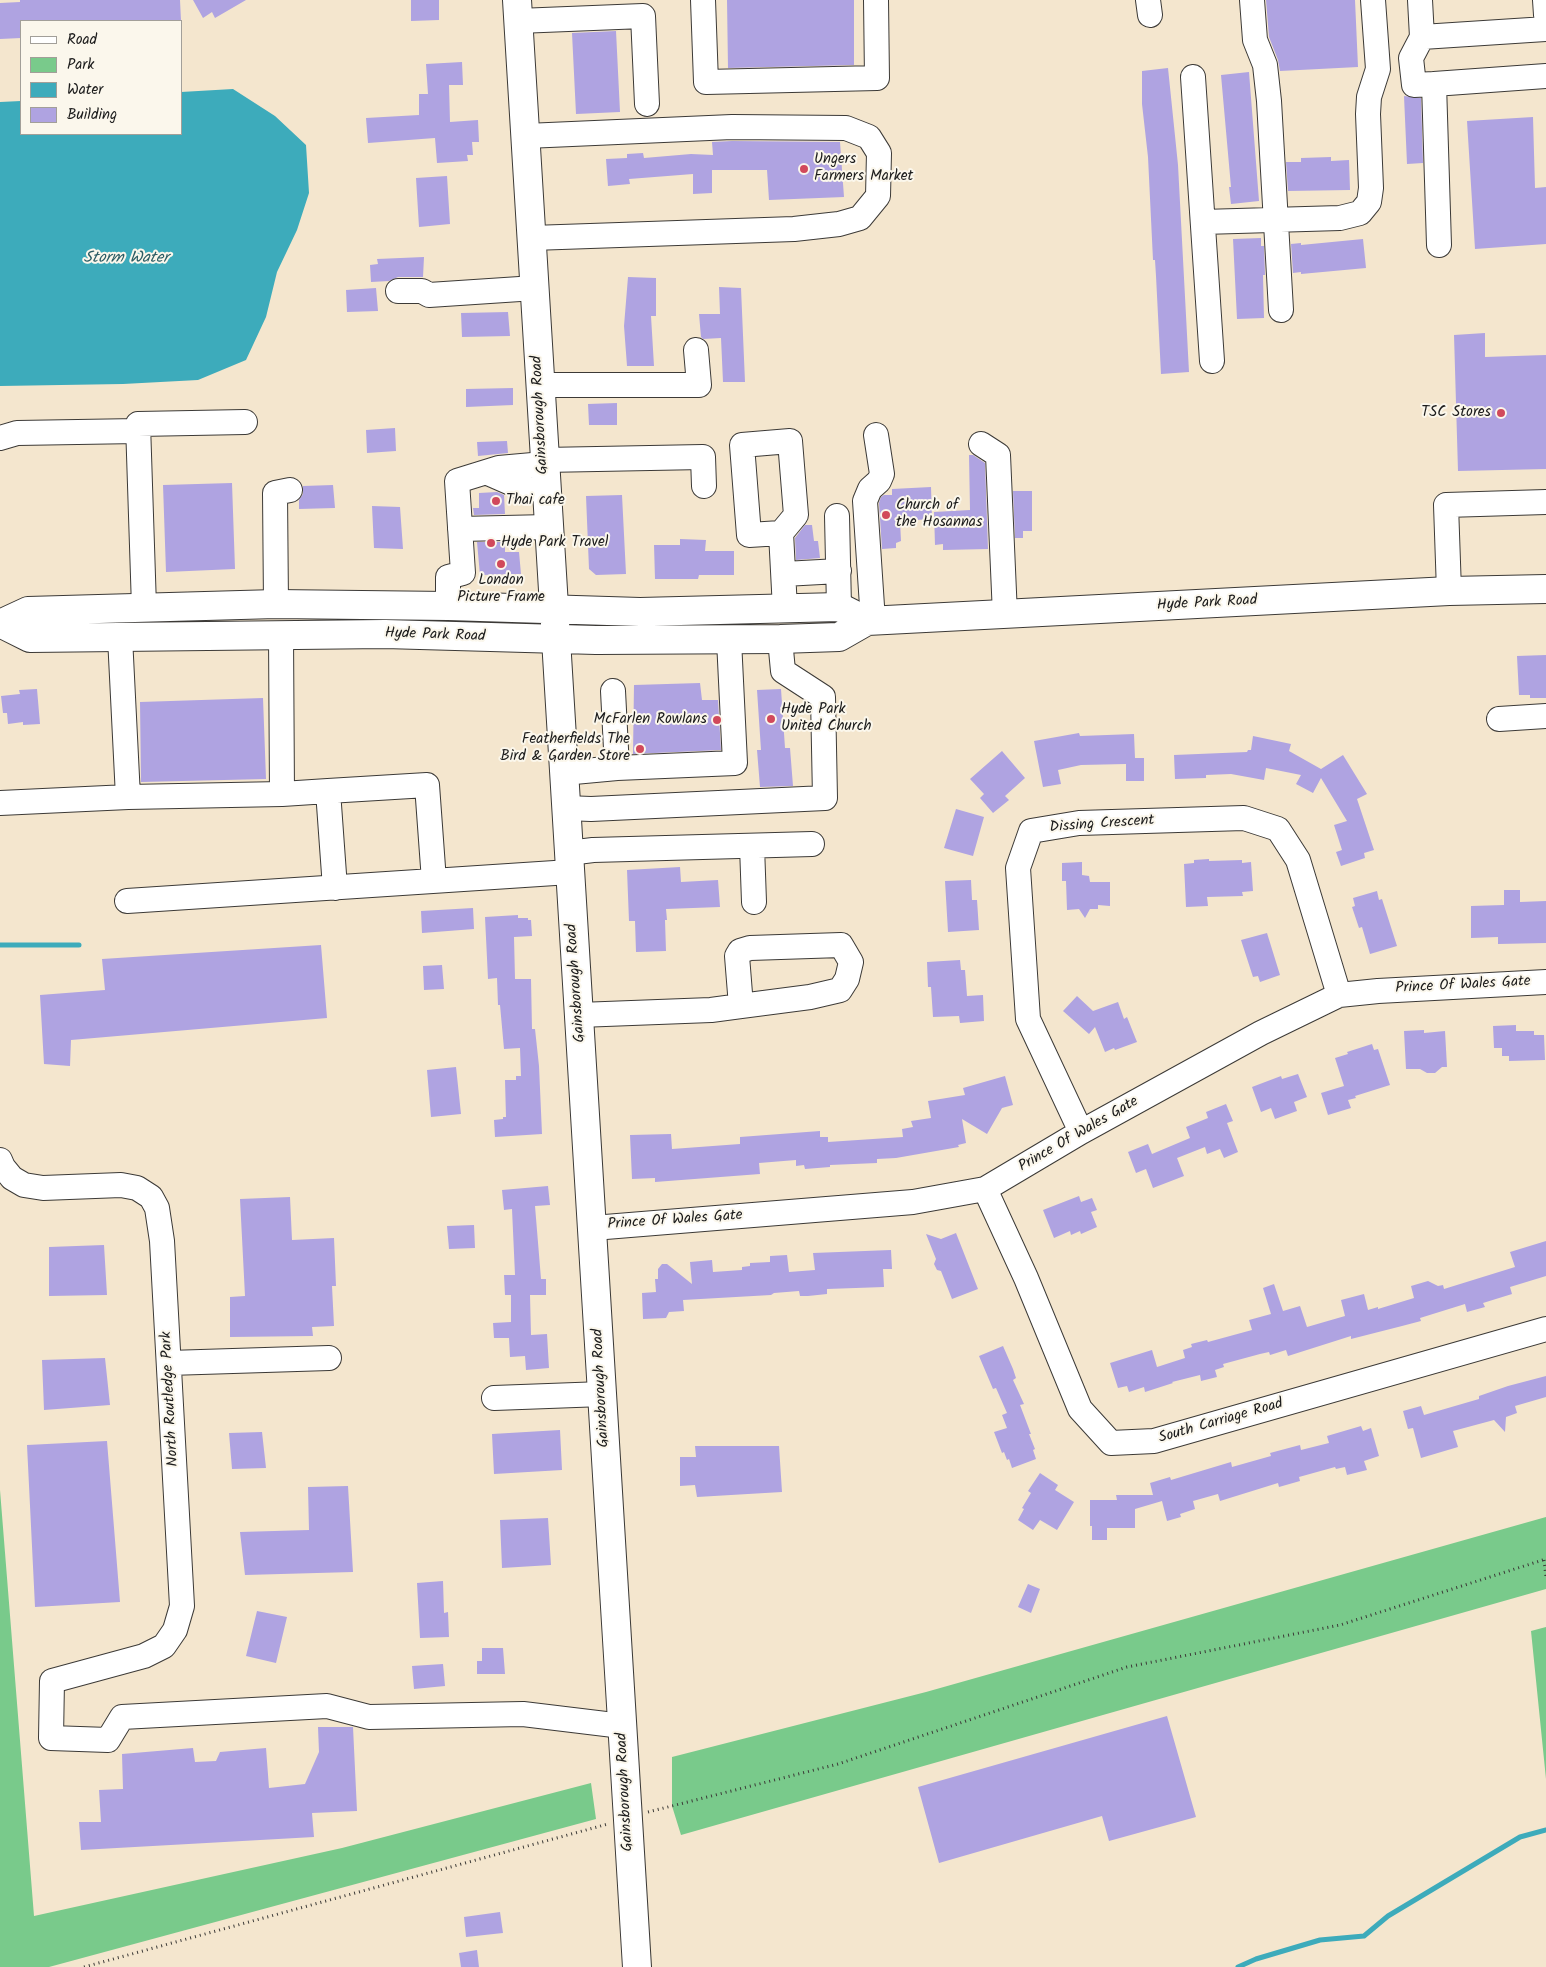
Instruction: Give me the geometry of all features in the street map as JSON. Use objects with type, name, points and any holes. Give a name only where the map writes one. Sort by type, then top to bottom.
[{"type":"main road","name":"Gainsborough Road","points":[[517,10],[637,1967]]},
{"type":"main road","name":"Hyde Park Road","points":[[1,624],[30,638],[385,634],[555,639],[780,640],[838,637],[870,621],[1449,592],[1546,589]]},
{"type":"main road","name":"Hyde Park Road","points":[[1,624],[28,611],[276,604],[448,606],[640,612],[839,607],[870,621]]},
{"type":"street","points":[[703,0],[706,82],[877,78],[876,0]]},
{"type":"street","points":[[1252,0],[1255,40],[1264,65],[1269,101],[1281,310]]},
{"type":"street","points":[[1203,222],[1340,218],[1360,213],[1369,202],[1368,114],[1370,97],[1378,69],[1373,0]]},
{"type":"street","points":[[1420,0],[1422,37],[1412,58],[1414,85],[1546,76]]},
{"type":"street","points":[[1545,0],[1546,15]]},
{"type":"street","points":[[517,10],[643,16],[647,104]]},
{"type":"street","points":[[1422,37],[1546,29]]},
{"type":"street","points":[[1193,77],[1212,361]]},
{"type":"street","points":[[1434,84],[1439,245]]},
{"type":"street","points":[[526,136],[732,127],[846,128],[869,137],[879,153],[878,196],[860,218],[839,224],[794,229],[532,238]]},
{"type":"street","points":[[398,291],[422,291],[430,295],[535,288]]},
{"type":"street","points":[[539,385],[698,385],[696,350]]},
{"type":"street","points":[[144,607],[138,424],[245,422]]},
{"type":"street","points":[[0,438],[17,433],[138,431]]},
{"type":"street","points":[[870,621],[865,501],[870,489],[879,481],[882,474],[876,435]]},
{"type":"street","points":[[981,444],[998,455],[1005,615]]},
{"type":"street","points":[[448,606],[448,577],[463,573],[457,481],[488,473],[499,468],[544,462],[703,457],[704,486]]},
{"type":"street","points":[[488,473],[520,488],[546,491]]},
{"type":"street","points":[[276,604],[275,493],[290,490]]},
{"type":"street","points":[[1449,592],[1446,505],[1546,502]]},
{"type":"street","points":[[837,516],[839,607]]},
{"type":"street","points":[[460,529],[548,527]]},
{"type":"street","points":[[781,533],[785,609]]},
{"type":"street","points":[[784,574],[839,571]]},
{"type":"street","points":[[282,635],[282,794]]},
{"type":"street","points":[[120,637],[128,797]]},
{"type":"street","points":[[563,773],[617,768],[735,763],[728,640]]},
{"type":"street","points":[[566,808],[591,809],[825,798],[823,696],[783,671],[780,640]]},
{"type":"street","points":[[613,691],[617,768]]},
{"type":"street","points":[[1499,718],[1546,716]]},
{"type":"street","points":[[0,803],[128,797],[282,794],[427,786],[434,881]]},
{"type":"street","points":[[328,791],[335,888]]},
{"type":"street","name":"Dissing Crescent","points":[[1081,1132],[1028,1020],[1018,868],[1031,831],[1079,823],[1244,818],[1278,829],[1298,860],[1339,995]]},
{"type":"street","points":[[127,901],[434,881],[569,863],[593,850],[812,844]]},
{"type":"street","points":[[752,846],[754,902]]},
{"type":"street","points":[[579,1015],[711,1010],[810,997],[840,990],[847,979],[851,962],[841,945],[750,948],[740,951],[737,956],[741,1006]]},
{"type":"street","name":"Prince Of Wales Gate","points":[[593,1228],[913,1202],[985,1189],[1081,1132],[1261,1033],[1339,995],[1407,989],[1546,982]]},
{"type":"street","name":"North Routledge Park","points":[[3,1171],[24,1185],[43,1188],[121,1185],[137,1188],[151,1197],[157,1208],[162,1241],[182,1606],[175,1630],[164,1646],[144,1656],[52,1682],[51,1738],[108,1740],[122,1717],[327,1706],[369,1717],[523,1714],[622,1726]]},
{"type":"street","name":"South Carriage Road","points":[[985,1189],[1026,1278],[1080,1409],[1111,1443],[1154,1441],[1546,1329]]},
{"type":"street","points":[[169,1363],[329,1358]]},
{"type":"street","points":[[494,1398],[603,1394]]},
{"type":"path","points":[[658,1809],[838,1764],[1127,1667],[1340,1625],[1545,1559],[1546,1577]]},
{"type":"path","points":[[84,1967],[611,1823]]},
{"type":"green space","points":[[0,1490],[34,1916],[342,1848],[591,1783],[596,1819],[49,1967],[0,1967]]},
{"type":"green space","points":[[1546,1517],[1546,1589],[681,1835],[672,1806],[672,1757],[926,1692]]},
{"type":"green space","points":[[1546,1627],[1546,1779],[1531,1631]]},
{"type":"water","name":"Storm Water","points":[[233,89],[275,116],[306,145],[309,193],[297,230],[277,272],[266,317],[246,360],[198,380],[123,384],[0,386],[0,102],[20,101],[20,135],[182,135],[182,92]]},
{"type":"building","points":[[20,0],[180,0],[181,20],[20,20],[20,38],[0,39],[0,3],[20,2]]},
{"type":"building","points":[[193,0],[246,0],[215,18],[212,12],[203,18]]},
{"type":"building","points":[[411,0],[439,0],[439,20],[411,21]]},
{"type":"building","points":[[727,0],[854,0],[854,65],[728,68]]},
{"type":"building","points":[[1266,0],[1355,0],[1358,67],[1280,71],[1269,37]]},
{"type":"building","points":[[616,31],[620,112],[576,114],[572,33]]},
{"type":"building","points":[[462,62],[463,85],[449,85],[450,122],[478,120],[479,142],[472,142],[473,155],[467,155],[468,161],[437,163],[435,138],[368,143],[366,118],[419,115],[419,94],[428,94],[426,64]]},
{"type":"building","points":[[1168,68],[1178,165],[1189,372],[1161,374],[1148,157],[1142,104],[1142,71]]},
{"type":"building","points":[[1249,72],[1259,201],[1231,204],[1221,75]]},
{"type":"building","points":[[1404,96],[1421,98],[1423,163],[1407,164]]},
{"type":"building","points":[[1533,117],[1535,188],[1546,187],[1546,244],[1475,249],[1467,121]]},
{"type":"building","points":[[712,142],[840,142],[844,197],[769,200],[767,170],[712,170],[712,193],[693,194],[693,174],[629,179],[630,184],[608,186],[606,159],[627,158],[627,154],[643,153],[644,158],[691,154],[713,155]]},
{"type":"building","points":[[1331,157],[1331,161],[1349,160],[1350,190],[1288,191],[1286,162],[1301,162],[1301,158]]},
{"type":"building","points":[[447,176],[450,224],[419,227],[416,178]]},
{"type":"building","points":[[1261,238],[1261,246],[1264,246],[1264,318],[1237,319],[1233,239]]},
{"type":"building","points":[[1363,239],[1366,268],[1301,274],[1301,272],[1293,273],[1291,244],[1301,243],[1301,245]]},
{"type":"building","points":[[424,257],[423,277],[398,277],[389,281],[371,282],[370,265],[378,264],[377,259]]},
{"type":"building","points":[[628,277],[656,278],[656,316],[651,316],[654,366],[627,366],[624,326]]},
{"type":"building","points":[[719,287],[741,288],[745,382],[723,382],[721,338],[703,339],[701,337],[699,314],[720,314]]},
{"type":"building","points":[[376,288],[378,311],[347,312],[346,290]]},
{"type":"building","points":[[508,312],[510,336],[462,337],[461,313]]},
{"type":"building","name":"TSC Stores","points":[[1485,333],[1485,357],[1546,355],[1546,469],[1458,471],[1454,335]]},
{"type":"building","points":[[513,388],[513,405],[466,407],[466,389]]},
{"type":"building","points":[[617,403],[617,425],[589,425],[588,404]]},
{"type":"building","points":[[395,428],[396,451],[367,453],[366,430]]},
{"type":"building","points":[[507,441],[508,453],[478,456],[477,442]]},
{"type":"building","points":[[969,455],[973,455],[985,463],[988,549],[943,550],[943,544],[935,545],[934,512],[970,510]]},
{"type":"building","points":[[232,483],[235,569],[166,572],[163,485]]},
{"type":"building","points":[[333,485],[335,508],[299,509],[299,500],[303,494],[303,486]]},
{"type":"building","name":"Church of the Hosannas","points":[[931,487],[932,519],[900,521],[901,541],[896,543],[896,548],[882,549],[879,503],[881,497],[892,495],[892,489]]},
{"type":"building","points":[[1013,491],[1032,491],[1032,531],[1023,531],[1023,538],[1015,538]]},
{"type":"building","points":[[497,492],[504,495],[505,514],[474,515],[473,508],[479,508],[479,493]]},
{"type":"building","points":[[622,495],[626,574],[596,575],[589,569],[586,496]]},
{"type":"building","points":[[372,506],[400,507],[403,549],[374,548]]},
{"type":"building","points":[[805,525],[812,525],[814,541],[818,541],[820,558],[796,560],[795,538]]},
{"type":"building","points":[[680,539],[706,540],[705,551],[734,551],[734,575],[699,575],[698,579],[655,579],[654,545],[680,545]]},
{"type":"building","points":[[477,542],[505,542],[505,552],[519,552],[521,574],[480,575]]},
{"type":"building","points":[[1546,655],[1546,698],[1530,698],[1530,695],[1519,695],[1517,656]]},
{"type":"building","points":[[700,683],[702,700],[718,700],[721,750],[633,754],[634,685]]},
{"type":"building","points":[[37,689],[40,724],[23,725],[23,722],[8,724],[7,713],[3,713],[1,696],[20,694],[19,690]]},
{"type":"building","name":"Hyde Park United Church","points":[[781,689],[785,748],[790,748],[793,786],[760,787],[757,750],[761,750],[757,690]]},
{"type":"building","points":[[263,698],[266,779],[141,782],[140,702]]},
{"type":"building","points":[[1079,733],[1080,736],[1134,734],[1135,758],[1144,758],[1144,781],[1126,781],[1126,764],[1081,765],[1058,770],[1061,784],[1043,787],[1034,741]]},
{"type":"building","points":[[1253,736],[1291,744],[1289,751],[1321,769],[1343,755],[1367,794],[1357,799],[1374,850],[1364,853],[1365,858],[1341,866],[1336,852],[1342,850],[1334,825],[1347,821],[1321,778],[1313,793],[1296,784],[1301,775],[1266,768],[1264,780],[1231,774],[1206,775],[1206,778],[1175,779],[1174,755],[1247,752],[1251,750]]},
{"type":"building","points":[[1002,751],[1025,778],[1005,796],[1009,800],[993,813],[980,798],[984,794],[970,779]]},
{"type":"building","points":[[956,809],[984,817],[973,856],[944,848]]},
{"type":"building","points":[[1209,859],[1209,861],[1242,860],[1242,863],[1251,862],[1253,891],[1242,892],[1243,896],[1207,897],[1208,906],[1186,907],[1184,864],[1194,863],[1194,860]]},
{"type":"building","points":[[1082,862],[1082,875],[1089,876],[1090,882],[1110,882],[1110,906],[1098,905],[1098,909],[1090,909],[1085,918],[1079,909],[1067,910],[1066,881],[1062,881],[1062,863]]},
{"type":"building","points":[[680,867],[681,882],[718,880],[720,907],[666,909],[666,951],[636,952],[635,921],[629,921],[627,870]]},
{"type":"building","points":[[971,880],[972,900],[977,900],[979,930],[948,932],[945,881]]},
{"type":"building","points":[[1504,890],[1520,890],[1520,902],[1546,901],[1546,943],[1498,944],[1498,937],[1471,938],[1471,906],[1504,905]]},
{"type":"building","points":[[1377,891],[1379,900],[1382,899],[1397,946],[1370,954],[1362,927],[1359,928],[1352,907],[1355,906],[1353,898]]},
{"type":"building","points":[[473,908],[474,929],[422,933],[421,911]]},
{"type":"building","points":[[518,915],[518,918],[528,918],[528,920],[531,920],[532,936],[514,937],[515,979],[531,979],[532,1029],[535,1029],[539,1066],[542,1134],[495,1137],[494,1120],[506,1117],[505,1080],[516,1080],[516,1076],[521,1076],[520,1048],[504,1049],[500,1005],[498,1005],[497,978],[488,979],[485,917]]},
{"type":"building","points":[[1267,933],[1280,975],[1260,982],[1258,976],[1253,977],[1241,940]]},
{"type":"building","points":[[321,945],[327,1018],[71,1040],[70,1066],[44,1064],[40,995],[105,990],[102,959]]},
{"type":"building","points":[[960,960],[961,970],[965,970],[967,996],[983,995],[984,1021],[960,1023],[959,1016],[933,1017],[931,987],[928,987],[927,962]]},
{"type":"building","points":[[442,965],[444,989],[424,990],[423,966]]},
{"type":"building","points":[[1077,996],[1093,1011],[1118,1002],[1124,1019],[1127,1017],[1137,1042],[1105,1052],[1095,1027],[1089,1034],[1063,1011]]},
{"type":"building","points":[[1516,1025],[1516,1031],[1534,1031],[1534,1035],[1544,1035],[1545,1060],[1509,1061],[1509,1056],[1502,1056],[1502,1048],[1494,1048],[1493,1026]]},
{"type":"building","points":[[1424,1030],[1424,1033],[1445,1031],[1447,1067],[1442,1067],[1435,1073],[1427,1073],[1420,1069],[1406,1069],[1404,1031]]},
{"type":"building","points":[[1372,1044],[1374,1050],[1378,1049],[1390,1085],[1355,1096],[1356,1098],[1348,1100],[1351,1108],[1328,1115],[1321,1093],[1344,1086],[1335,1058]]},
{"type":"building","points":[[456,1067],[461,1114],[431,1117],[427,1070]]},
{"type":"building","points":[[1298,1074],[1307,1097],[1294,1102],[1297,1111],[1275,1119],[1271,1108],[1261,1112],[1252,1087],[1281,1076],[1282,1079]]},
{"type":"building","points":[[1005,1076],[1013,1105],[1002,1108],[987,1134],[962,1119],[966,1143],[958,1145],[959,1147],[896,1158],[877,1159],[877,1163],[830,1165],[830,1167],[805,1169],[804,1165],[796,1166],[796,1160],[759,1163],[760,1174],[655,1182],[655,1178],[632,1179],[630,1135],[671,1134],[672,1149],[740,1144],[740,1137],[820,1131],[820,1137],[828,1137],[828,1142],[903,1137],[902,1129],[913,1127],[911,1121],[931,1118],[928,1101],[965,1095],[963,1088]]},
{"type":"building","points":[[1226,1104],[1233,1121],[1227,1123],[1238,1152],[1224,1158],[1220,1149],[1207,1154],[1205,1147],[1177,1158],[1184,1176],[1153,1188],[1146,1169],[1136,1173],[1128,1152],[1148,1144],[1152,1154],[1190,1138],[1186,1127],[1208,1118],[1206,1112]]},
{"type":"building","points":[[548,1186],[550,1205],[535,1206],[541,1279],[546,1279],[546,1295],[530,1295],[531,1335],[547,1334],[549,1368],[526,1370],[525,1356],[510,1357],[509,1338],[494,1338],[493,1323],[511,1322],[511,1295],[505,1295],[504,1275],[515,1275],[512,1209],[504,1210],[502,1190]]},
{"type":"building","points":[[1079,1196],[1081,1202],[1092,1198],[1097,1210],[1091,1212],[1097,1227],[1081,1234],[1080,1231],[1071,1235],[1070,1231],[1054,1238],[1043,1210]]},
{"type":"building","points":[[290,1197],[292,1240],[334,1238],[336,1286],[332,1286],[334,1326],[312,1327],[313,1336],[230,1337],[230,1297],[245,1296],[240,1199]]},
{"type":"building","points":[[474,1225],[475,1248],[449,1249],[447,1226]]},
{"type":"building","points":[[956,1233],[978,1289],[952,1299],[941,1271],[937,1270],[934,1264],[936,1259],[926,1234],[941,1239]]},
{"type":"building","points":[[1546,1241],[1546,1276],[1510,1287],[1512,1294],[1483,1303],[1485,1307],[1467,1312],[1465,1304],[1420,1318],[1421,1321],[1351,1339],[1351,1336],[1288,1356],[1286,1350],[1270,1355],[1269,1352],[1260,1354],[1223,1364],[1224,1367],[1215,1370],[1217,1377],[1201,1381],[1200,1375],[1172,1382],[1145,1392],[1144,1387],[1129,1392],[1127,1386],[1118,1388],[1110,1363],[1152,1350],[1157,1367],[1185,1358],[1183,1350],[1192,1347],[1191,1344],[1207,1340],[1208,1342],[1252,1330],[1249,1320],[1271,1314],[1263,1288],[1274,1284],[1283,1311],[1300,1306],[1307,1327],[1345,1316],[1341,1300],[1364,1294],[1368,1310],[1378,1307],[1378,1309],[1414,1298],[1411,1286],[1428,1281],[1438,1286],[1443,1285],[1444,1289],[1515,1267],[1510,1252]]},
{"type":"building","points":[[104,1245],[107,1295],[49,1296],[49,1247]]},
{"type":"building","points":[[891,1250],[892,1269],[883,1269],[884,1287],[827,1289],[827,1294],[808,1296],[800,1296],[799,1291],[774,1293],[771,1295],[683,1300],[684,1311],[669,1312],[666,1318],[643,1319],[642,1293],[656,1292],[655,1279],[658,1279],[658,1269],[662,1264],[667,1264],[692,1284],[690,1262],[712,1260],[713,1272],[742,1270],[742,1267],[750,1266],[750,1263],[770,1262],[770,1256],[787,1255],[789,1272],[815,1270],[813,1253]]},
{"type":"building","points":[[1003,1346],[1016,1378],[1013,1380],[1024,1404],[1020,1405],[1031,1434],[1029,1434],[1035,1449],[1033,1450],[1036,1459],[1012,1468],[1009,1459],[1007,1460],[1004,1452],[1002,1453],[994,1432],[1007,1428],[1002,1415],[1007,1413],[996,1388],[993,1389],[979,1356]]},
{"type":"building","points":[[105,1358],[110,1405],[44,1410],[42,1360]]},
{"type":"building","points":[[1546,1376],[1546,1397],[1515,1406],[1517,1413],[1506,1417],[1505,1432],[1494,1420],[1453,1431],[1458,1447],[1421,1458],[1413,1428],[1408,1429],[1403,1411],[1421,1406],[1424,1415],[1479,1399],[1479,1396],[1508,1386]]},
{"type":"building","points":[[1361,1426],[1363,1431],[1371,1428],[1379,1456],[1364,1461],[1367,1470],[1347,1475],[1345,1467],[1336,1469],[1335,1467],[1299,1477],[1300,1481],[1279,1487],[1278,1483],[1220,1501],[1218,1494],[1193,1501],[1195,1509],[1180,1514],[1181,1517],[1167,1521],[1162,1501],[1135,1509],[1135,1528],[1107,1528],[1107,1540],[1092,1540],[1090,1500],[1117,1500],[1116,1495],[1153,1495],[1150,1483],[1170,1477],[1171,1480],[1231,1462],[1232,1467],[1271,1456],[1270,1453],[1300,1445],[1301,1450],[1329,1443],[1327,1436]]},
{"type":"building","points":[[560,1430],[562,1470],[494,1474],[492,1434]]},
{"type":"building","points":[[262,1432],[266,1468],[232,1469],[229,1433]]},
{"type":"building","points":[[107,1441],[120,1602],[35,1607],[27,1445]]},
{"type":"building","points":[[695,1446],[779,1446],[782,1492],[697,1497],[695,1485],[680,1486],[680,1457],[696,1457]]},
{"type":"building","points":[[1040,1473],[1058,1485],[1055,1490],[1074,1502],[1057,1530],[1040,1520],[1033,1530],[1018,1520],[1024,1509],[1022,1508],[1031,1493],[1028,1491]]},
{"type":"building","points":[[348,1486],[353,1572],[245,1575],[240,1532],[309,1530],[308,1487]]},
{"type":"building","points":[[548,1518],[551,1565],[502,1568],[500,1520]]},
{"type":"building","points":[[443,1581],[444,1613],[448,1612],[449,1637],[420,1638],[417,1583]]},
{"type":"building","points":[[1028,1584],[1040,1589],[1031,1613],[1018,1607]]},
{"type":"building","points":[[257,1611],[287,1617],[276,1663],[246,1656]]},
{"type":"building","points":[[482,1648],[503,1648],[505,1674],[477,1674],[477,1661],[482,1661]]},
{"type":"building","points":[[443,1664],[445,1686],[414,1689],[412,1666]]},
{"type":"building","points":[[1167,1716],[1196,1817],[1109,1841],[1102,1816],[939,1863],[918,1787]]},
{"type":"building","points":[[318,1727],[353,1727],[357,1811],[312,1813],[314,1837],[81,1850],[79,1822],[101,1822],[99,1790],[123,1789],[122,1754],[193,1748],[195,1762],[216,1761],[220,1752],[266,1748],[269,1788],[305,1784],[319,1752]]},
{"type":"building","points":[[500,1912],[503,1933],[466,1937],[464,1917]]},
{"type":"building","points":[[477,1950],[479,1967],[461,1967],[459,1953]]},
{"type":"waterway","points":[[0,945],[79,945]]},
{"type":"waterway","points":[[1238,1967],[1256,1959],[1320,1940],[1364,1936],[1388,1916],[1520,1837],[1546,1830]]},
{"type":"place","name":"Ungers Farmers Market","points":[[804,169]]},
{"type":"place","name":"TSC Stores","points":[[1501,413]]},
{"type":"place","name":"Thai cafe","points":[[496,501]]},
{"type":"place","name":"Church of the Hosannas","points":[[886,515]]},
{"type":"place","name":"Hyde Park Travel","points":[[491,543]]},
{"type":"place","name":"London Picture Frame","points":[[501,564]]},
{"type":"place","name":"Hyde Park United Church","points":[[771,719]]},
{"type":"place","name":"McFarlen Rowlans","points":[[717,720]]},
{"type":"place","name":"Featherfields The Bird & Garden Store","points":[[640,749]]}]
